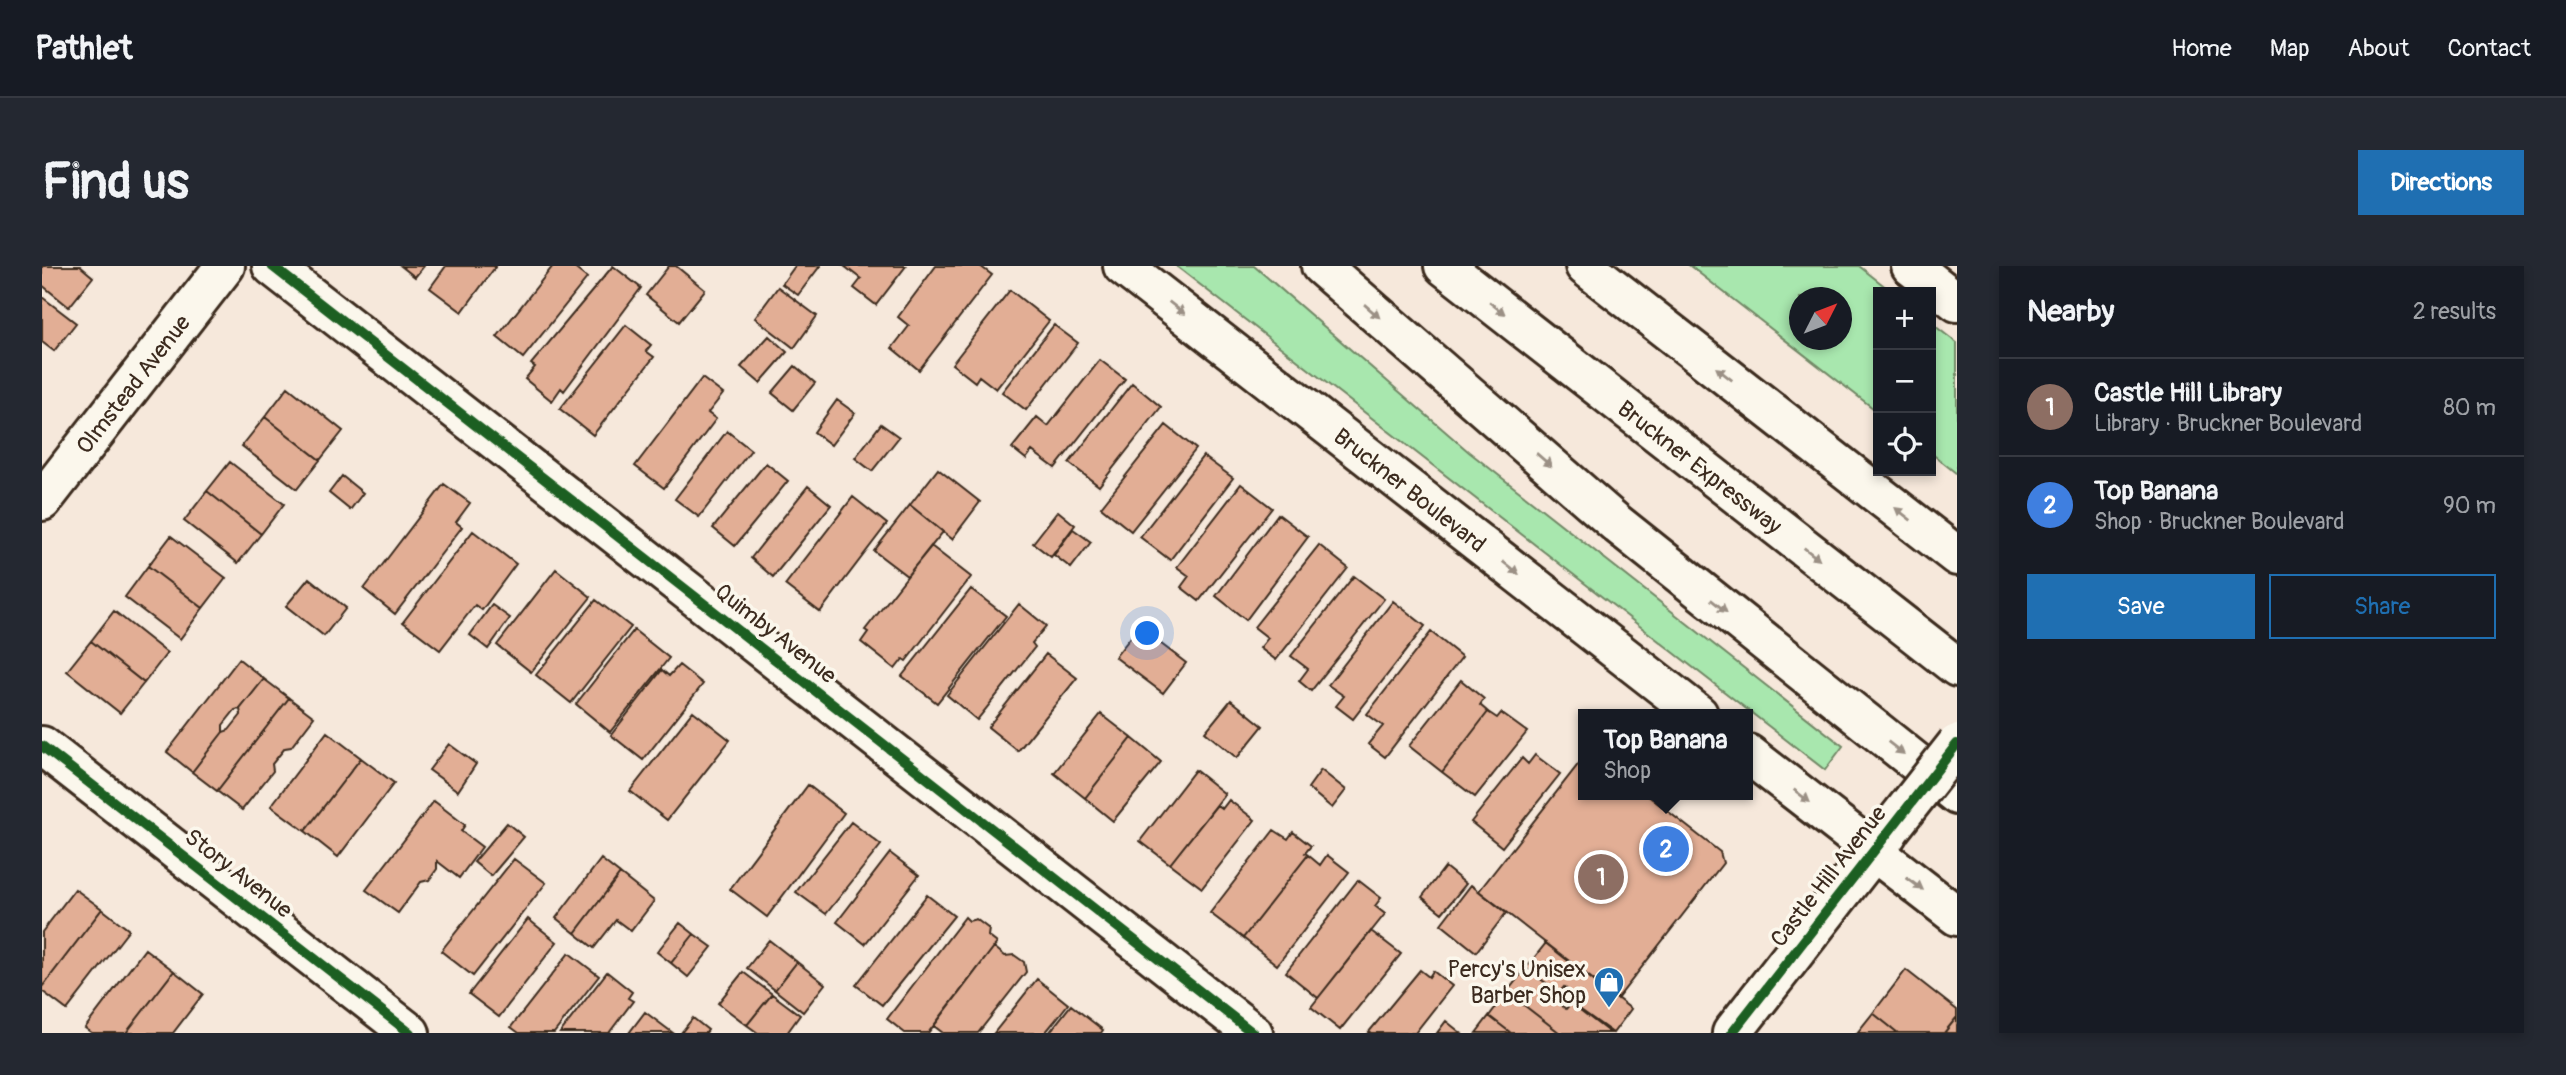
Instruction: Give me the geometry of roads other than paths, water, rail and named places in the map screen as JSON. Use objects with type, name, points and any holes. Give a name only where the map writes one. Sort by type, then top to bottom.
[{"type":"main road","name":"Olmstead Avenue","points":[[42,501],[225,266]]},
{"type":"main road","name":"Quimby Avenue","points":[[272,266],[1253,1033]]},
{"type":"main road","name":"Bruckner Boulevard","points":[[1123,266],[1692,709]]},
{"type":"main road","points":[[1321,266],[1616,523],[1957,795]]},
{"type":"main road","name":"Bruckner Expressway","points":[[1444,266],[1957,667]]},
{"type":"main road","points":[[1586,266],[1957,555]]},
{"type":"main road","points":[[1911,266],[1957,302]]},
{"type":"main road","name":"Castle Hill Avenue","points":[[1732,1033],[1957,744]]},
{"type":"main road","name":"Story Avenue","points":[[42,747],[410,1033]]},
{"type":"main road","points":[[1753,757],[1882,840],[1957,916]]},
{"type":"place","name":"Top Banana","points":[[1666,849]]},
{"type":"place","name":"Castle Hill Library","points":[[1601,877]]},
{"type":"place","name":"Percy's Unisex Barber Shop","points":[[1609,1009]]}]
